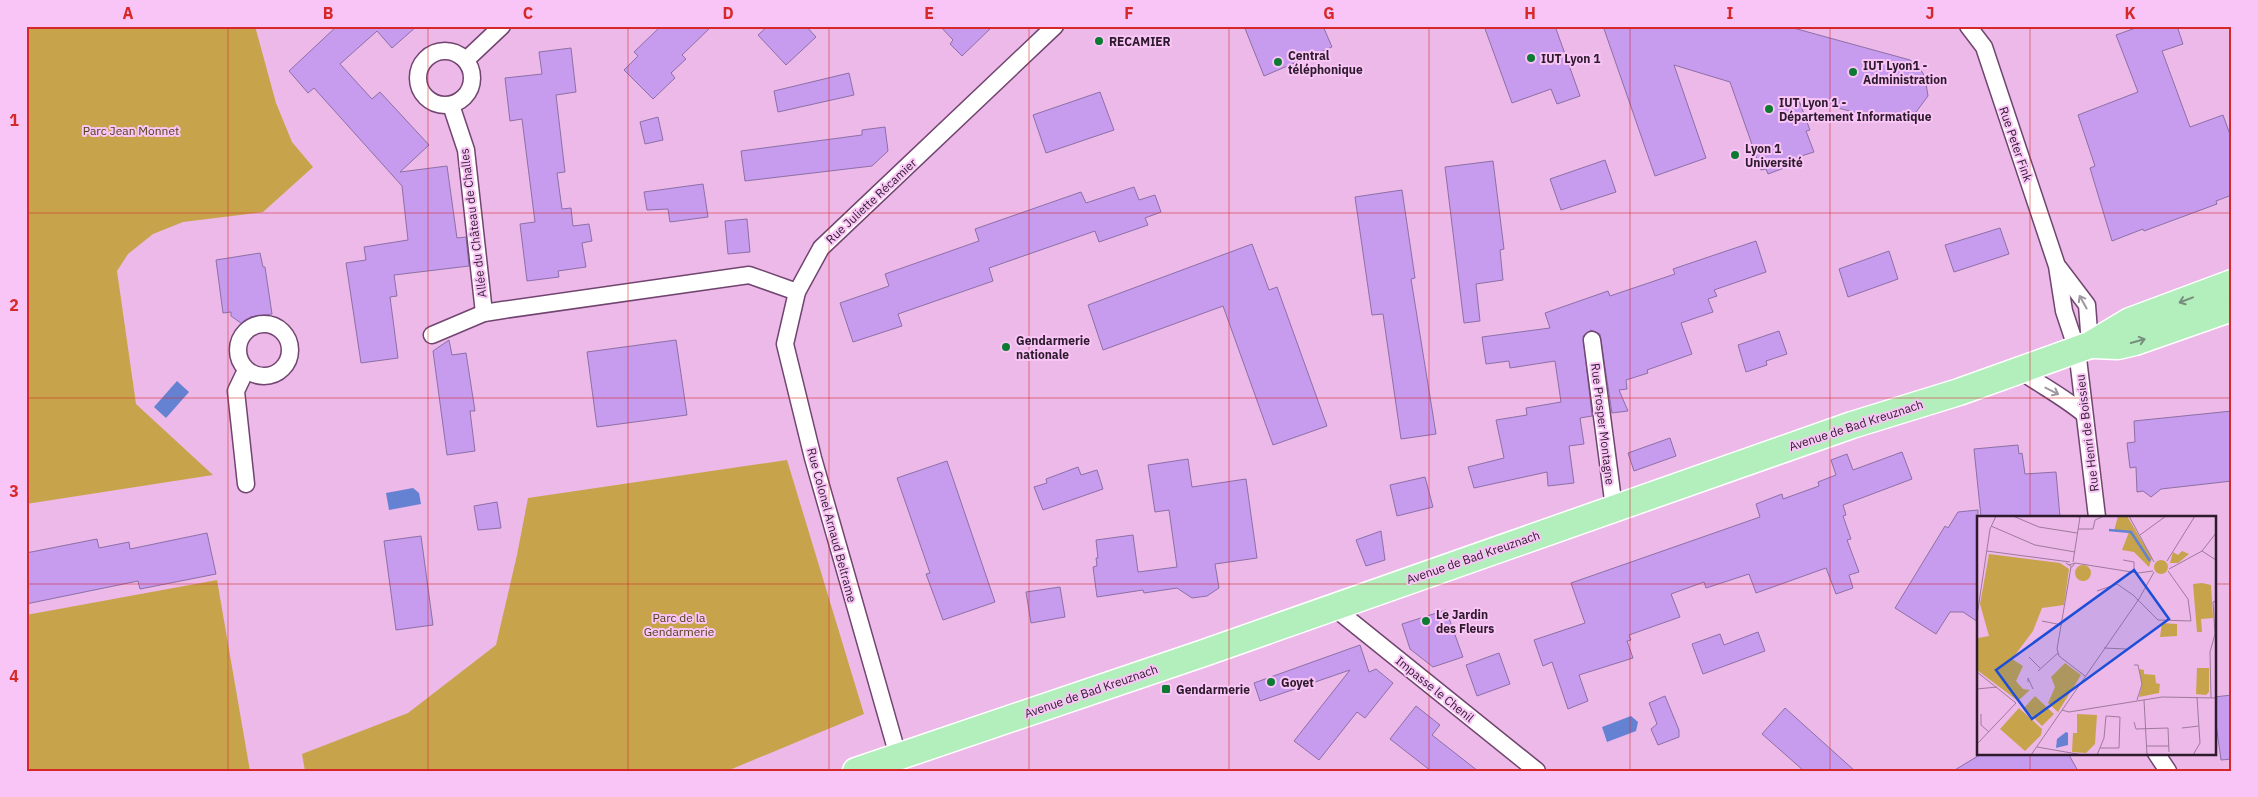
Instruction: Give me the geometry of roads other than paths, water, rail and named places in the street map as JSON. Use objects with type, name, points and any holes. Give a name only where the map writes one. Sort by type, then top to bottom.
[{"type":"main road","name":"Avenue de Bad Kreuznach","points":[[856,771],[1201,654],[1332,606],[1852,425],[1959,392],[2083,347],[2130,321],[2232,283]]},
{"type":"main road","name":"Avenue de Bad Kreuznach","points":[[2083,347],[2118,346],[2135,342],[2232,308]]},
{"type":"street","points":[[466,60],[502,26]]},
{"type":"street","name":"Rue Juliette Récamier","points":[[798,292],[821,248],[1056,26]]},
{"type":"street","name":"Rue Peter Fink","points":[[1968,26],[1984,47],[2058,266],[2064,311],[2083,347]]},
{"type":"street","points":[[440,51],[449,51],[466,60],[471,68],[471,86],[467,94],[460,101],[451,105],[442,105],[430,101],[423,94],[418,86],[417,76],[425,59],[440,51]]},
{"type":"street","name":"Allée du Château de Challes","points":[[451,105],[466,150],[484,314]]},
{"type":"street","name":"Rue Peter Fink","points":[[2058,266],[2087,305],[2083,347]]},
{"type":"street","points":[[432,335],[484,314],[749,275],[798,292]]},
{"type":"street","name":"Rue Colonel Arnaud Beltrame","points":[[798,292],[785,344],[813,458],[898,756]]},
{"type":"street","name":"Rue Prosper Montagne","points":[[1592,340],[1614,508]]},
{"type":"street","name":"Rue Henri de Boissieu","points":[[2083,347],[2084,414],[2097,516]]},
{"type":"street","points":[[246,370],[236,391],[246,484]]},
{"type":"street","points":[[2018,370],[2047,390],[2066,399],[2084,414]]},
{"type":"street","name":"Impasse le Chenil","points":[[1332,606],[1538,771]]},
{"type":"street","points":[[2157,754],[2168,771]]},
{"type":"water","points":[[177,381],[189,392],[166,418],[154,407]]},
{"type":"water","points":[[413,488],[419,493],[421,504],[389,510],[386,493]]},
{"type":"water","points":[[1631,716],[1638,722],[1636,731],[1607,742],[1602,727]]},
{"type":"place","name":"RECAMIER","points":[[1099,41]]},
{"type":"place","name":"IUT Lyon 1","points":[[1531,58]]},
{"type":"place","name":"Central téléphonique","points":[[1278,62]]},
{"type":"place","name":"IUT Lyon1 - Administration","points":[[1853,72]]},
{"type":"place","name":"IUT Lyon 1 - Département Informatique","points":[[1769,109]]},
{"type":"place","name":"Lyon 1 Université","points":[[1735,155]]},
{"type":"place","name":"Gendarmerie nationale","points":[[1006,347]]},
{"type":"place","name":"Le Jardin des Fleurs","points":[[1426,621]]},
{"type":"place","name":"Goyet","points":[[1271,682]]},
{"type":"place","name":"Gendarmerie","points":[[1166,689]]},
{"type":"park label","name":"Parc Jean Monnet","points":[[131,130]]},
{"type":"park label","name":"Parc de la Gendarmerie","points":[[679,624]]}]
